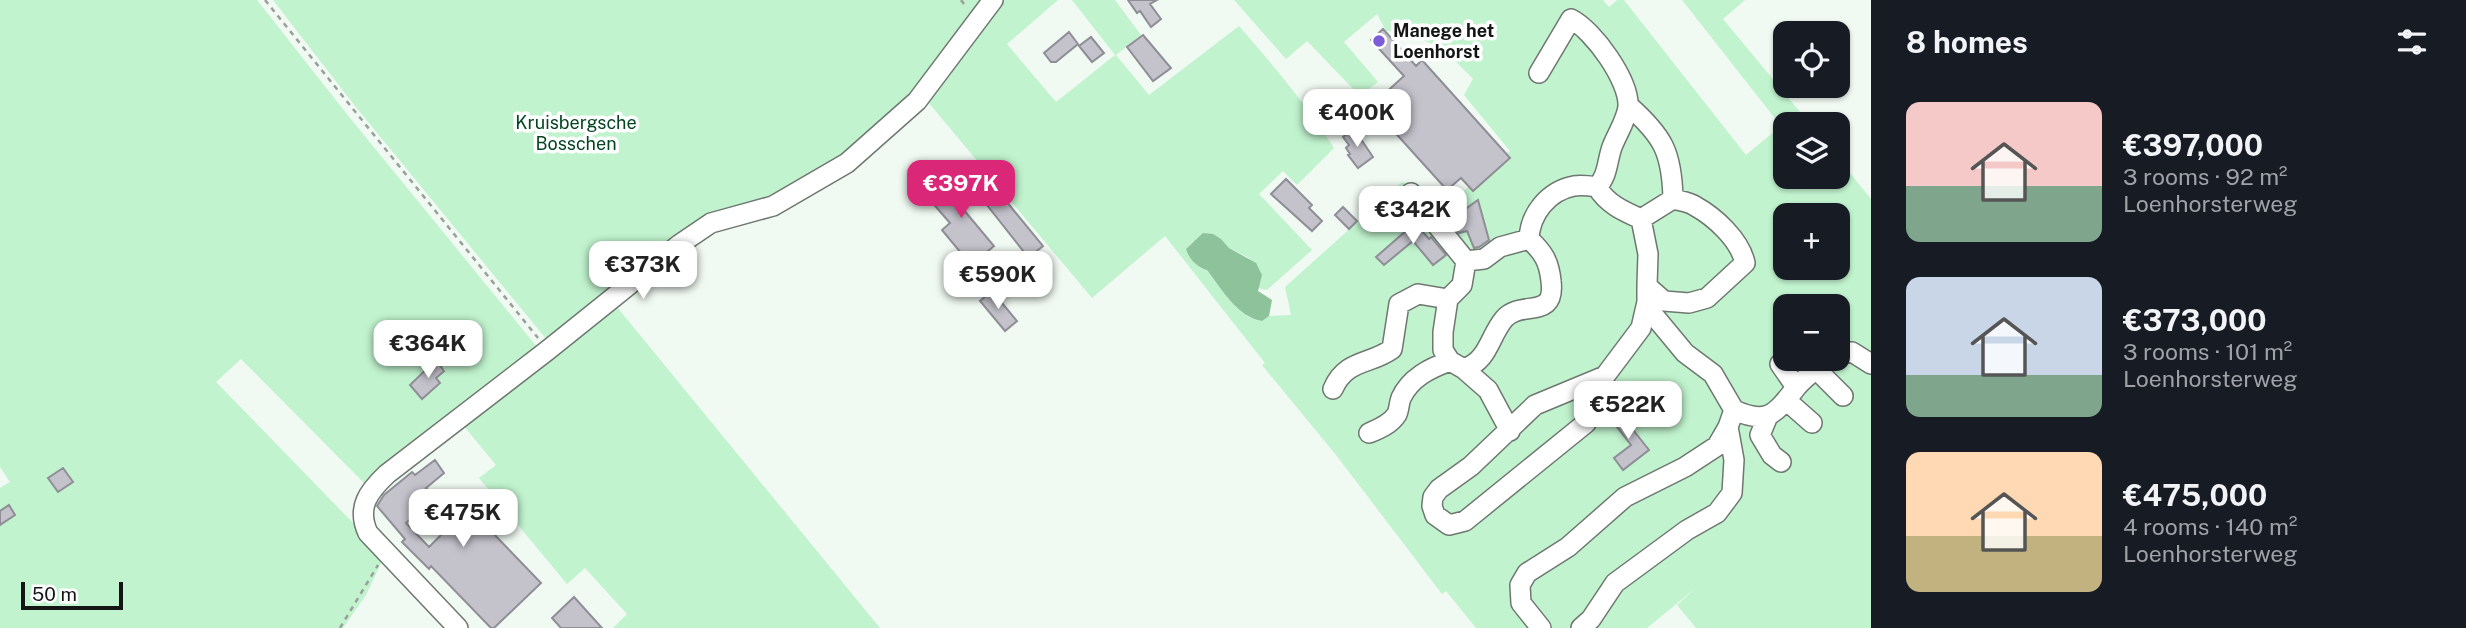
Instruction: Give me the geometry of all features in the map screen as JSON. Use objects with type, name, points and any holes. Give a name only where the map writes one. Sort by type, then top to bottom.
[{"type":"street","points":[[458,628],[368,533],[363,507],[369,491],[387,474],[680,244],[711,223],[773,206],[847,163],[917,101],[993,0]]},
{"type":"street","points":[[1539,73],[1571,19],[1583,25],[1607,54],[1620,78],[1628,105],[1647,121],[1664,145],[1672,168],[1673,199]]},
{"type":"street","points":[[1597,187],[1603,180],[1611,148],[1628,105]]},
{"type":"street","points":[[1368,433],[1379,429],[1397,414],[1401,398],[1427,369],[1481,360],[1504,318],[1520,310],[1539,308],[1549,301],[1553,293],[1550,267],[1544,253],[1529,239],[1529,224],[1538,209],[1553,194],[1574,186],[1597,187]]},
{"type":"street","points":[[1597,187],[1604,198],[1641,219]]},
{"type":"street","points":[[1410,193],[1466,261],[1462,285],[1448,299],[1443,350],[1488,390],[1510,431]]},
{"type":"street","points":[[1641,219],[1673,199],[1693,204],[1742,250],[1745,263],[1707,298],[1689,303],[1664,301],[1647,294]]},
{"type":"street","points":[[1605,376],[1535,405],[1471,466],[1439,489],[1433,497],[1435,515],[1449,525],[1465,521],[1586,423],[1597,403],[1605,376],[1642,328],[1647,294],[1648,254],[1641,219]]},
{"type":"street","points":[[1466,261],[1484,259],[1500,247],[1529,239]]},
{"type":"street","points":[[1333,389],[1338,376],[1353,365],[1382,356],[1392,349],[1399,304],[1418,294],[1448,299]]},
{"type":"street","points":[[1581,628],[1591,619],[1615,583],[1687,530],[1717,513],[1732,493],[1734,460],[1731,419],[1713,373],[1685,352],[1651,312],[1647,294]]},
{"type":"street","points":[[1850,352],[1871,364]]},
{"type":"street","points":[[1783,371],[1791,394],[1812,424]]},
{"type":"street","points":[[1781,462],[1772,455],[1760,435],[1768,416],[1816,371]]},
{"type":"street","points":[[1827,371],[1843,396]]},
{"type":"street","points":[[1731,419],[1768,416]]},
{"type":"street","points":[[1541,628],[1521,603],[1520,585],[1527,573],[1568,547],[1625,497],[1685,467],[1717,446],[1731,419]]},
{"type":"path","points":[[265,0],[548,350]]},
{"type":"path","points":[[340,628],[386,551]]},
{"type":"green space","points":[[0,0],[257,0],[537,347],[365,484],[241,359],[216,382],[359,529],[383,559],[366,595],[343,628],[0,628],[0,488],[10,482],[0,467]]},
{"type":"green space","name":"Kruisbergsche Bosschen","points":[[273,0],[985,0],[905,101],[839,161],[802,185],[748,206],[547,340],[355,106]]},
{"type":"green space","points":[[1000,0],[1058,0],[1007,44],[1056,102],[1115,55],[1072,0],[1115,0],[1141,35],[1116,55],[1149,95],[1239,26],[1289,85],[1334,148],[1297,185],[1283,171],[1259,194],[1312,250],[1267,290],[1257,288],[1249,258],[1229,248],[1221,239],[1193,242],[1186,249],[1191,259],[1207,270],[1237,308],[1261,321],[1269,316],[1291,315],[1285,287],[1402,182],[1414,186],[1437,214],[1510,151],[1464,95],[1473,79],[1449,55],[1434,45],[1400,31],[1386,31],[1377,14],[1344,42],[1378,82],[1360,96],[1307,41],[1286,59],[1234,0],[1603,0],[1609,7],[1617,0],[1624,0],[1746,155],[1773,133],[1773,189],[1850,189],[1850,173],[1871,199],[1871,628],[1696,628],[1677,605],[1697,587],[1647,628],[1476,628],[1446,591],[1442,594],[1336,455],[1262,365],[1265,363],[1165,236],[1092,298],[928,102]]},
{"type":"green space","points":[[1682,0],[1745,0],[1723,19],[1773,79],[1773,98],[1788,98],[1800,112],[1773,112],[1773,116]]},
{"type":"green space","points":[[617,307],[880,628],[613,628],[627,614],[585,568],[567,584],[479,478],[496,465],[463,425]]},
{"type":"shaded area","points":[[1203,233],[1213,234],[1229,248],[1256,263],[1262,275],[1258,291],[1272,300],[1269,316],[1262,321],[1245,314],[1230,301],[1207,270],[1191,259],[1186,249]]},
{"type":"building","points":[[1128,0],[1157,0],[1150,4],[1161,19],[1151,27]]},
{"type":"building","points":[[1383,29],[1416,66],[1422,60],[1510,158],[1473,191],[1461,178],[1447,190],[1371,106],[1404,76],[1371,40]]},
{"type":"building","points":[[1069,32],[1078,44],[1056,62],[1051,62],[1044,53]]},
{"type":"building","points":[[1143,35],[1171,68],[1153,81],[1127,47]]},
{"type":"building","points":[[1091,37],[1104,53],[1092,62],[1079,46]]},
{"type":"building","points":[[1354,129],[1373,157],[1358,168],[1348,155],[1350,154],[1346,148],[1349,145],[1343,137]]},
{"type":"building","points":[[955,172],[976,198],[963,209],[994,246],[971,265],[942,230],[950,223],[930,200],[946,187],[943,182]]},
{"type":"building","points":[[1286,179],[1312,205],[1309,208],[1322,221],[1312,231],[1271,194]]},
{"type":"building","points":[[992,184],[1043,246],[1037,251],[1043,259],[1035,266],[979,195]]},
{"type":"building","points":[[1478,200],[1489,240],[1474,248],[1467,231],[1459,233],[1447,218],[1453,210],[1464,210]]},
{"type":"building","points":[[1343,207],[1357,221],[1349,229],[1335,215]]},
{"type":"building","points":[[1415,223],[1446,255],[1433,265],[1413,241],[1384,265],[1376,257]]},
{"type":"building","points":[[992,291],[1017,321],[1005,331],[980,301]]},
{"type":"building","points":[[436,360],[444,371],[436,378],[440,383],[422,399],[410,385]]},
{"type":"building","points":[[1622,409],[1634,423],[1630,426],[1649,450],[1623,470],[1614,458],[1631,445],[1610,418]]},
{"type":"building","points":[[435,460],[444,473],[426,488],[435,498],[406,523],[429,547],[482,494],[504,515],[489,529],[541,583],[494,628],[491,628],[431,566],[429,569],[402,542],[405,539],[377,506],[384,495],[412,472],[415,475]]},
{"type":"building","points":[[63,468],[73,482],[58,492],[48,478]]},
{"type":"building","points":[[9,505],[15,515],[0,525],[0,511]]},
{"type":"building","points":[[574,597],[602,628],[561,628],[552,618]]},
{"type":"place","name":"Manege het Loenhorst","points":[[1379,41]]}]
